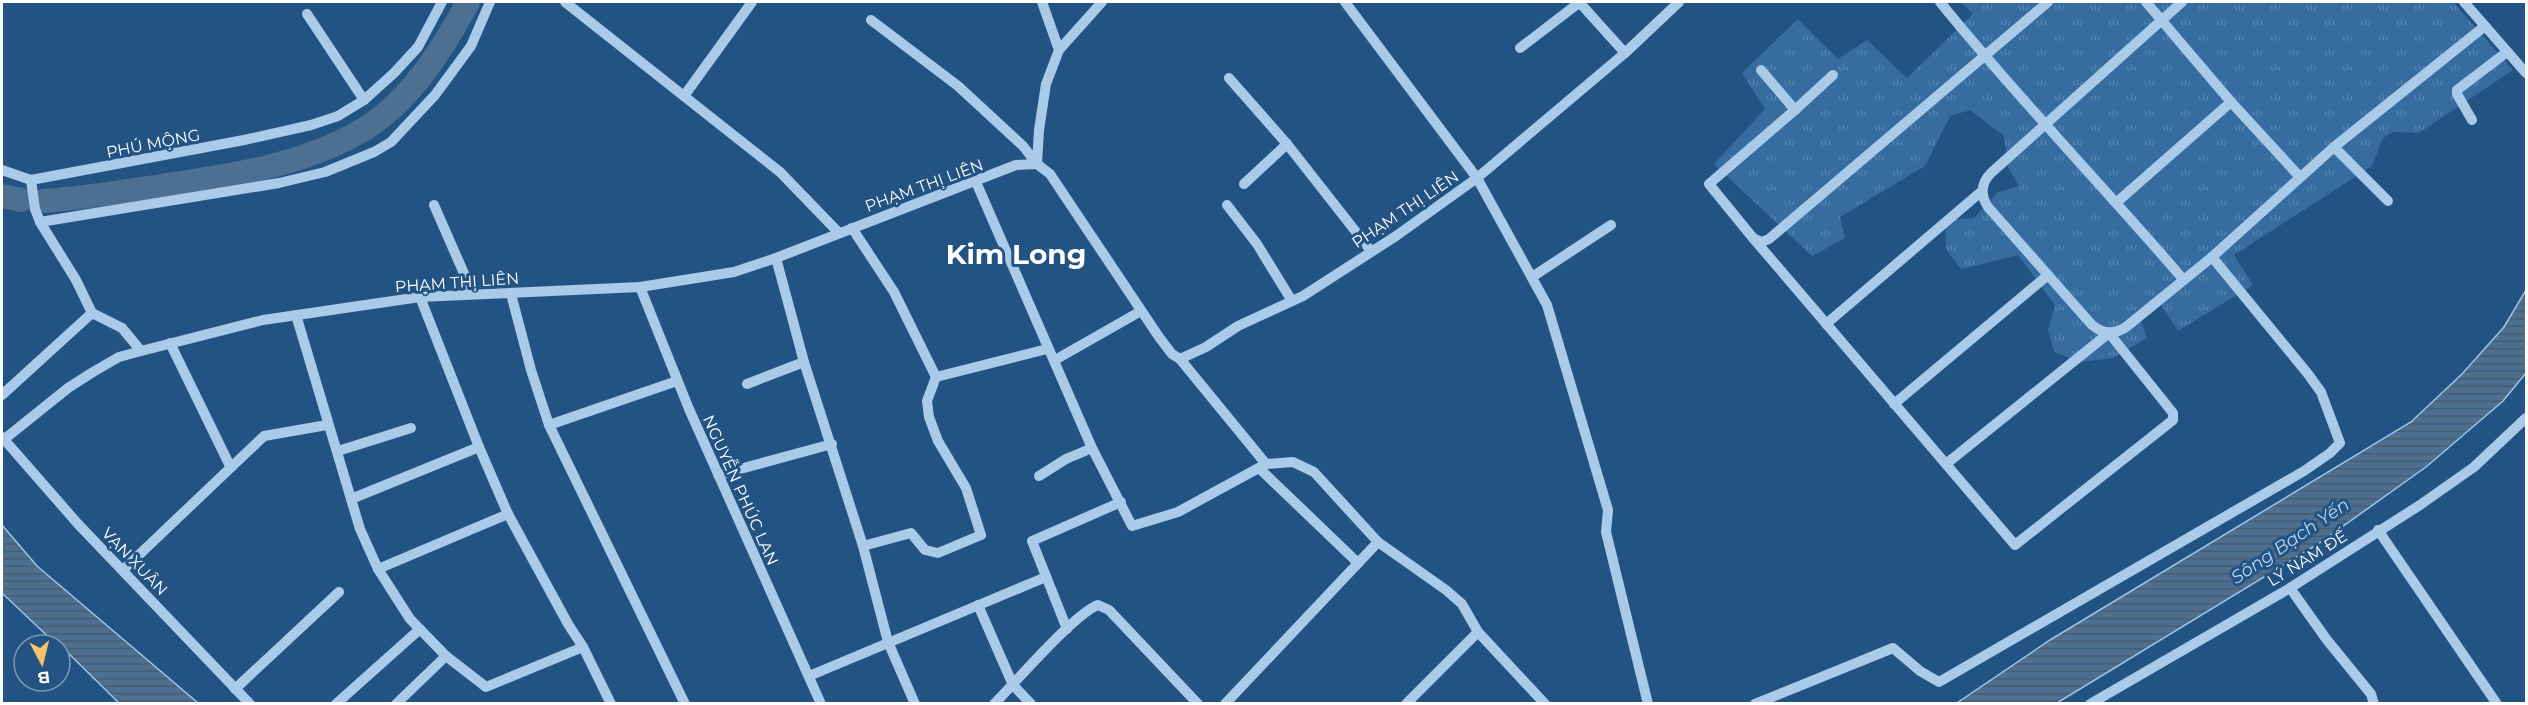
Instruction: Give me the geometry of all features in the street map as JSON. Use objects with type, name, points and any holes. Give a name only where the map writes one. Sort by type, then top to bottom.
[{"type":"street","name":"PHÚ MỘNG","points":[[31,180],[173,155],[289,130],[338,116],[364,100],[394,74],[418,48],[442,2]]},
{"type":"street","points":[[40,222],[279,183],[325,172],[374,152],[391,142],[435,96],[471,46],[490,2]]},
{"type":"street","points":[[564,2],[780,172],[839,233]]},
{"type":"street","points":[[684,96],[752,2]]},
{"type":"street","points":[[1042,2],[1059,50]]},
{"type":"street","points":[[1038,164],[1039,130],[1046,84],[1059,50],[1102,2]]},
{"type":"street","points":[[1345,2],[1477,178],[1547,304],[1608,510],[1606,532],[1648,704]]},
{"type":"street","points":[[1520,48],[1579,2],[1625,53]]},
{"type":"street","name":"PHẠM THỊ LIÊN","points":[[1180,359],[1206,347],[1238,326],[1303,296],[1477,178],[1625,53],[1679,2]]},
{"type":"street","points":[[1940,2],[1984,56],[2117,202],[2183,279]]},
{"type":"street","points":[[1753,238],[1762,242],[1768,239],[2048,2]]},
{"type":"street","points":[[2146,2],[2231,102],[2300,177]]},
{"type":"street","points":[[1826,324],[1982,191],[1987,177],[2182,2]]},
{"type":"street","points":[[2464,2],[2526,73]]},
{"type":"street","points":[[307,14],[364,100]]},
{"type":"street","points":[[871,20],[958,86],[1050,174],[1172,354],[1180,359],[1263,467],[1358,563]]},
{"type":"street","points":[[1946,464],[2109,333],[2126,327],[2211,257],[2334,147],[2485,26]]},
{"type":"street","points":[[2472,120],[2457,90],[2507,52]]},
{"type":"street","points":[[2518,64],[2526,56]]},
{"type":"street","points":[[1761,70],[1795,110]]},
{"type":"street","points":[[1833,75],[1709,184],[2014,545],[2166,426],[2173,420],[2173,413],[2109,333],[2092,325],[1988,207],[1982,191]]},
{"type":"street","points":[[1229,78],[1287,144],[1371,251]]},
{"type":"street","points":[[2117,202],[2231,102]]},
{"type":"street","points":[[1244,184],[1287,144]]},
{"type":"street","points":[[2334,147],[2388,201]]},
{"type":"street","name":"PHẠM THỊ LIÊN","points":[[2,439],[68,388],[119,357],[170,343],[263,320],[420,297],[640,287],[734,272],[776,258],[1016,165],[1038,164]]},
{"type":"street","points":[[2,170],[31,180],[35,209],[40,222],[76,280],[92,312],[122,328],[141,351]]},
{"type":"street","points":[[976,182],[1047,349],[1056,360],[1092,448],[1132,526],[1178,512],[1263,467],[1293,462],[1314,472],[1378,542],[1462,604],[1478,632],[1545,704]]},
{"type":"street","points":[[434,205],[473,294]]},
{"type":"street","points":[[1227,205],[1257,244],[1292,301]]},
{"type":"street","points":[[1532,277],[1611,225]]},
{"type":"street","points":[[852,228],[894,292],[936,377],[927,402],[929,417],[938,441],[966,489],[981,535],[938,553],[925,550],[910,533],[863,546]]},
{"type":"street","points":[[1755,704],[1893,648],[1920,671],[1940,682],[2304,471],[2335,448],[2340,443],[2321,392],[2301,364],[2211,257]]},
{"type":"street","points":[[776,258],[804,362],[863,546],[888,642],[915,704]]},
{"type":"street","points":[[1894,404],[2048,275]]},
{"type":"street","name":"NGUYỄN PHÚC LAN","points":[[640,287],[677,381],[821,704]]},
{"type":"street","points":[[511,294],[531,370],[549,425],[685,704]]},
{"type":"street","points":[[420,297],[508,514],[583,647],[611,704]]},
{"type":"street","points":[[1056,360],[1141,311]]},
{"type":"street","points":[[2,396],[40,358],[92,312]]},
{"type":"street","points":[[296,315],[327,425],[338,451],[360,529],[378,568],[410,618],[446,656],[486,687],[583,647]]},
{"type":"street","points":[[170,343],[230,466]]},
{"type":"street","points":[[936,377],[1047,349]]},
{"type":"street","points":[[747,384],[804,362]]},
{"type":"street","points":[[549,425],[677,381]]},
{"type":"street","name":"LÝ NAM ĐẾ","points":[[2090,704],[2290,588],[2474,467],[2526,418]]},
{"type":"street","points":[[124,569],[264,436],[327,425]]},
{"type":"street","points":[[338,451],[411,428]]},
{"type":"street","name":"VẠN XUÂN","points":[[2,439],[78,524],[124,569],[250,704]]},
{"type":"street","points":[[718,475],[832,444]]},
{"type":"street","points":[[351,499],[479,447]]},
{"type":"street","points":[[1039,476],[1066,459],[1092,448]]},
{"type":"street","points":[[1067,629],[1032,541],[1121,502]]},
{"type":"street","points":[[378,568],[508,514]]},
{"type":"street","points":[[2378,530],[2498,704]]},
{"type":"street","points":[[1225,704],[1378,542]]},
{"type":"street","points":[[808,676],[1046,576]]},
{"type":"street","points":[[2290,588],[2327,640],[2371,694],[2373,704]]},
{"type":"street","points":[[235,689],[339,592]]},
{"type":"street","points":[[978,605],[1013,685],[1030,704]]},
{"type":"street","points":[[994,704],[1067,629],[1092,607],[1104,606],[1198,704]]},
{"type":"street","points":[[336,704],[420,628]]},
{"type":"street","points":[[1406,704],[1478,632]]},
{"type":"street","points":[[396,704],[446,656]]},
{"type":"street","points":[[1785,692],[1788,704]]},
{"type":"green space","points":[[1961,2],[2453,2],[2513,70],[2419,133],[2393,132],[2383,138],[2372,166],[2234,255],[2253,285],[2178,331],[2158,300],[2138,311],[2147,338],[2113,358],[2081,362],[2054,352],[2048,330],[2055,305],[2018,255],[1961,269],[1946,249],[1945,220],[1974,218],[1998,192],[2019,186],[2008,167],[2004,136],[1970,110],[1950,116],[1925,166],[1840,217],[1845,238],[1812,256],[1714,164],[1765,109],[1742,73],[1798,19],[1838,59],[1867,40],[1907,78],[1973,14]]},
{"type":"water","name":"Sông Bạch Yến","points":[[2526,290],[2526,373],[2503,401],[2426,467],[2318,544],[2057,703],[1957,703],[2050,640],[2411,422],[2462,374],[2504,327]]},
{"type":"water","points":[[2,525],[37,566],[198,703],[119,703],[72,657],[72,633],[44,633],[2,593]]},
{"type":"waterway","points":[[44,201],[117,193],[240,173],[293,160],[343,141],[383,116],[412,88],[437,54],[468,2]]},
{"type":"waterway","points":[[2,196],[21,200]]},
{"type":"district","name":"Kim Long","points":[[1016,254]]}]
